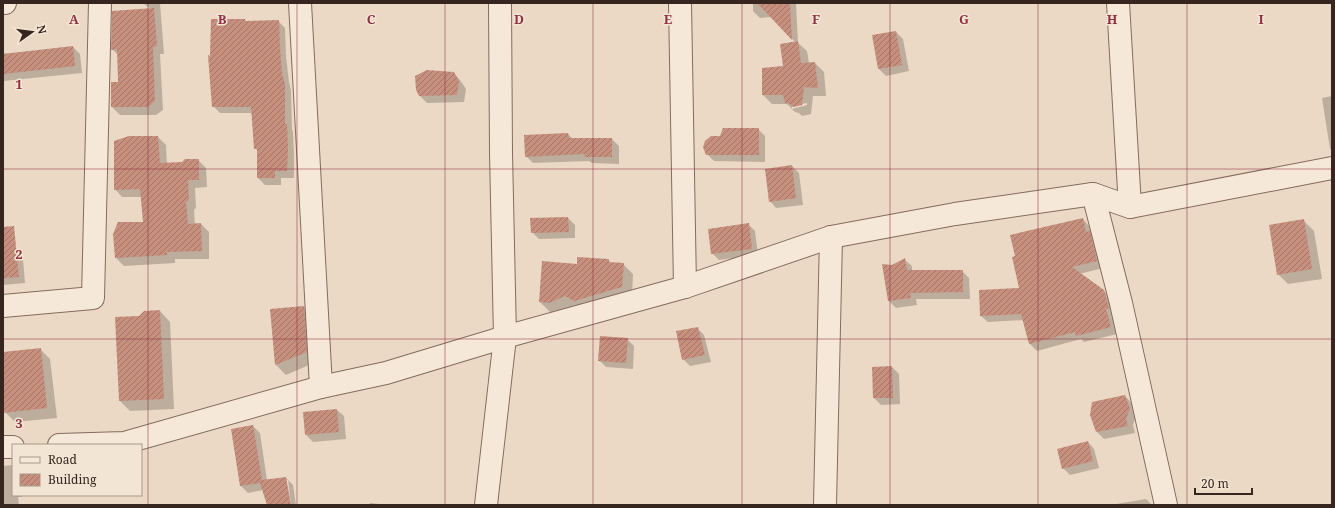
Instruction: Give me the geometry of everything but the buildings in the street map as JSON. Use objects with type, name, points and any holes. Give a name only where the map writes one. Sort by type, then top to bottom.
[{"type":"street","points":[[3,306],[93,298],[100,3]]},
{"type":"street","points":[[300,3],[321,387]]},
{"type":"street","points":[[486,505],[505,337],[501,153],[500,3]]},
{"type":"street","points":[[680,3],[685,287]]},
{"type":"street","points":[[1118,3],[1130,207]]},
{"type":"street","points":[[81,444],[124,442],[321,387],[386,373],[505,337],[685,287],[830,238],[955,214],[1093,194],[1130,207],[1332,168]]},
{"type":"street","points":[[1093,194],[1121,303],[1166,505]]},
{"type":"street","points":[[825,505],[830,238]]}]
